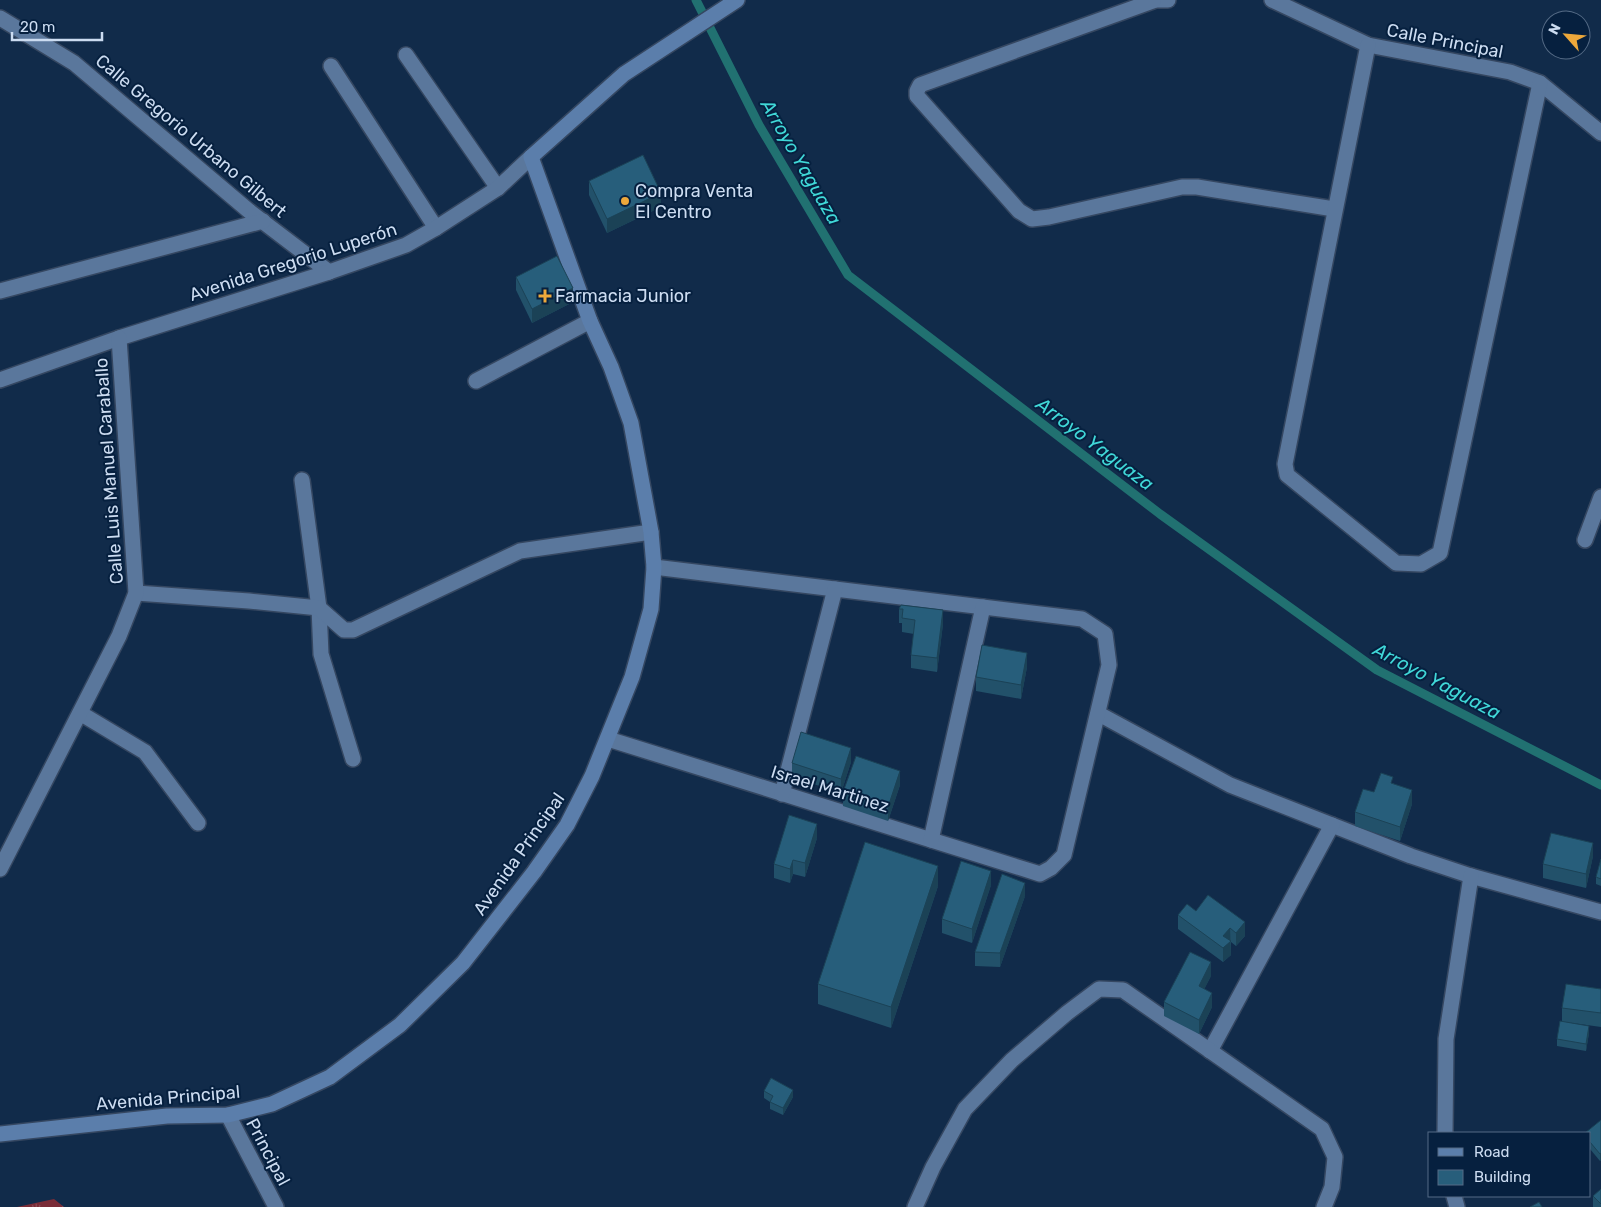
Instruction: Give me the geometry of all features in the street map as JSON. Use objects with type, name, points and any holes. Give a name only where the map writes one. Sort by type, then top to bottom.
[{"type":"street","name":"Avenida Gregorio Luperón","points":[[0,380],[120,338],[329,272],[406,245],[498,188],[624,74],[737,0]]},
{"type":"street","points":[[1168,0],[1153,0],[920,85],[917,96],[1019,211],[1032,219],[1049,217],[1182,187],[1197,187],[1334,209]]},
{"type":"street","name":"Calle Principal","points":[[1272,0],[1368,46],[1510,72],[1540,83],[1601,133]]},
{"type":"street","name":"Calle Gregorio Urbano Gilbert","points":[[0,18],[74,62],[263,222],[329,272]]},
{"type":"street","points":[[1368,46],[1334,209],[1285,464],[1287,476],[1396,563],[1421,564],[1440,553],[1540,83]]},
{"type":"street","points":[[406,55],[498,188]]},
{"type":"street","points":[[331,66],[436,228]]},
{"type":"street","name":"Avenida Principal","points":[[0,1134],[167,1116],[228,1115],[272,1104],[330,1077],[400,1025],[463,963],[534,872],[567,825],[592,776],[632,677],[651,608],[654,567],[651,532],[631,423],[611,367],[590,321],[531,157]]},
{"type":"street","points":[[0,291],[263,222]]},
{"type":"street","points":[[476,381],[590,321]]},
{"type":"street","name":"Calle Luis Manuel Caraballo","points":[[0,869],[119,636],[136,593],[120,338]]},
{"type":"street","points":[[302,480],[319,608],[321,654],[353,759]]},
{"type":"street","points":[[1585,540],[1601,497]]},
{"type":"street","points":[[136,593],[249,600],[319,608],[344,630],[353,630],[520,551],[651,532]]},
{"type":"street","points":[[654,567],[1082,619],[1105,634],[1109,665],[1099,714],[1230,785],[1411,856],[1471,876],[1601,912]]},
{"type":"street","points":[[782,794],[835,589]]},
{"type":"street","points":[[931,840],[983,607]]},
{"type":"street","points":[[80,713],[145,752],[198,823]]},
{"type":"street","name":"Israel Martinez","points":[[608,739],[1040,874],[1051,868],[1064,855],[1099,714]]},
{"type":"street","points":[[1210,1050],[1332,825]]},
{"type":"street","points":[[1445,1132],[1446,1039],[1471,876]]},
{"type":"street","points":[[915,1207],[933,1167],[965,1109],[1012,1060],[1067,1013],[1099,989],[1124,990],[1322,1129],[1335,1157],[1332,1187],[1324,1207]]},
{"type":"street","name":"Principal","points":[[228,1115],[276,1207]]},
{"type":"green space","points":[[54,1199],[64,1207],[17,1207]]},
{"type":"building","name":"Compra Venta El Centro","points":[[643,155],[661,193],[607,219],[589,181]]},
{"type":"building","points":[[557,256],[573,288],[532,309],[516,277]]},
{"type":"building","points":[[901,605],[943,610],[937,658],[911,655],[915,620],[902,618],[903,609],[899,609]]},
{"type":"building","points":[[982,645],[1027,653],[1021,685],[976,677]]},
{"type":"building","points":[[801,732],[851,748],[841,779],[792,763]]},
{"type":"building","points":[[856,756],[900,771],[888,807],[843,792]]},
{"type":"building","points":[[1381,773],[1393,777],[1391,783],[1412,790],[1400,827],[1355,812],[1363,789],[1374,792]]},
{"type":"building","points":[[789,815],[817,824],[805,863],[793,860],[790,869],[774,864]]},
{"type":"building","points":[[1551,833],[1593,843],[1586,874],[1543,864]]},
{"type":"building","points":[[865,842],[938,866],[891,1007],[818,984]]},
{"type":"building","points":[[1601,859],[1601,879],[1596,877]]},
{"type":"building","points":[[961,861],[991,871],[972,929],[942,919]]},
{"type":"building","points":[[1002,874],[1025,883],[1000,953],[975,952]]},
{"type":"building","points":[[1208,895],[1245,922],[1236,933],[1230,928],[1223,936],[1231,941],[1223,948],[1178,915],[1187,904],[1196,911]]},
{"type":"building","points":[[1190,952],[1211,962],[1199,986],[1212,993],[1199,1020],[1164,1002]]},
{"type":"building","points":[[1566,984],[1601,989],[1601,1013],[1562,1008]]},
{"type":"building","points":[[1560,1021],[1589,1026],[1586,1044],[1557,1039]]},
{"type":"building","points":[[771,1078],[793,1090],[783,1108],[770,1102],[773,1096],[764,1091]]},
{"type":"building","points":[[1601,1120],[1600,1154],[1591,1143],[1591,1132],[1586,1132]]},
{"type":"building","points":[[1601,1189],[1601,1204],[1593,1196]]},
{"type":"building","points":[[1539,1202],[1542,1207],[1530,1207]]},
{"type":"waterway","name":"Arroyo Yaguaza","points":[[696,0],[759,125],[848,275],[1160,514],[1377,670],[1601,785]]},
{"type":"place","name":"Compra Venta El Centro","points":[[625,201]]},
{"type":"place","name":"Farmacia Junior","points":[[545,296]]}]
